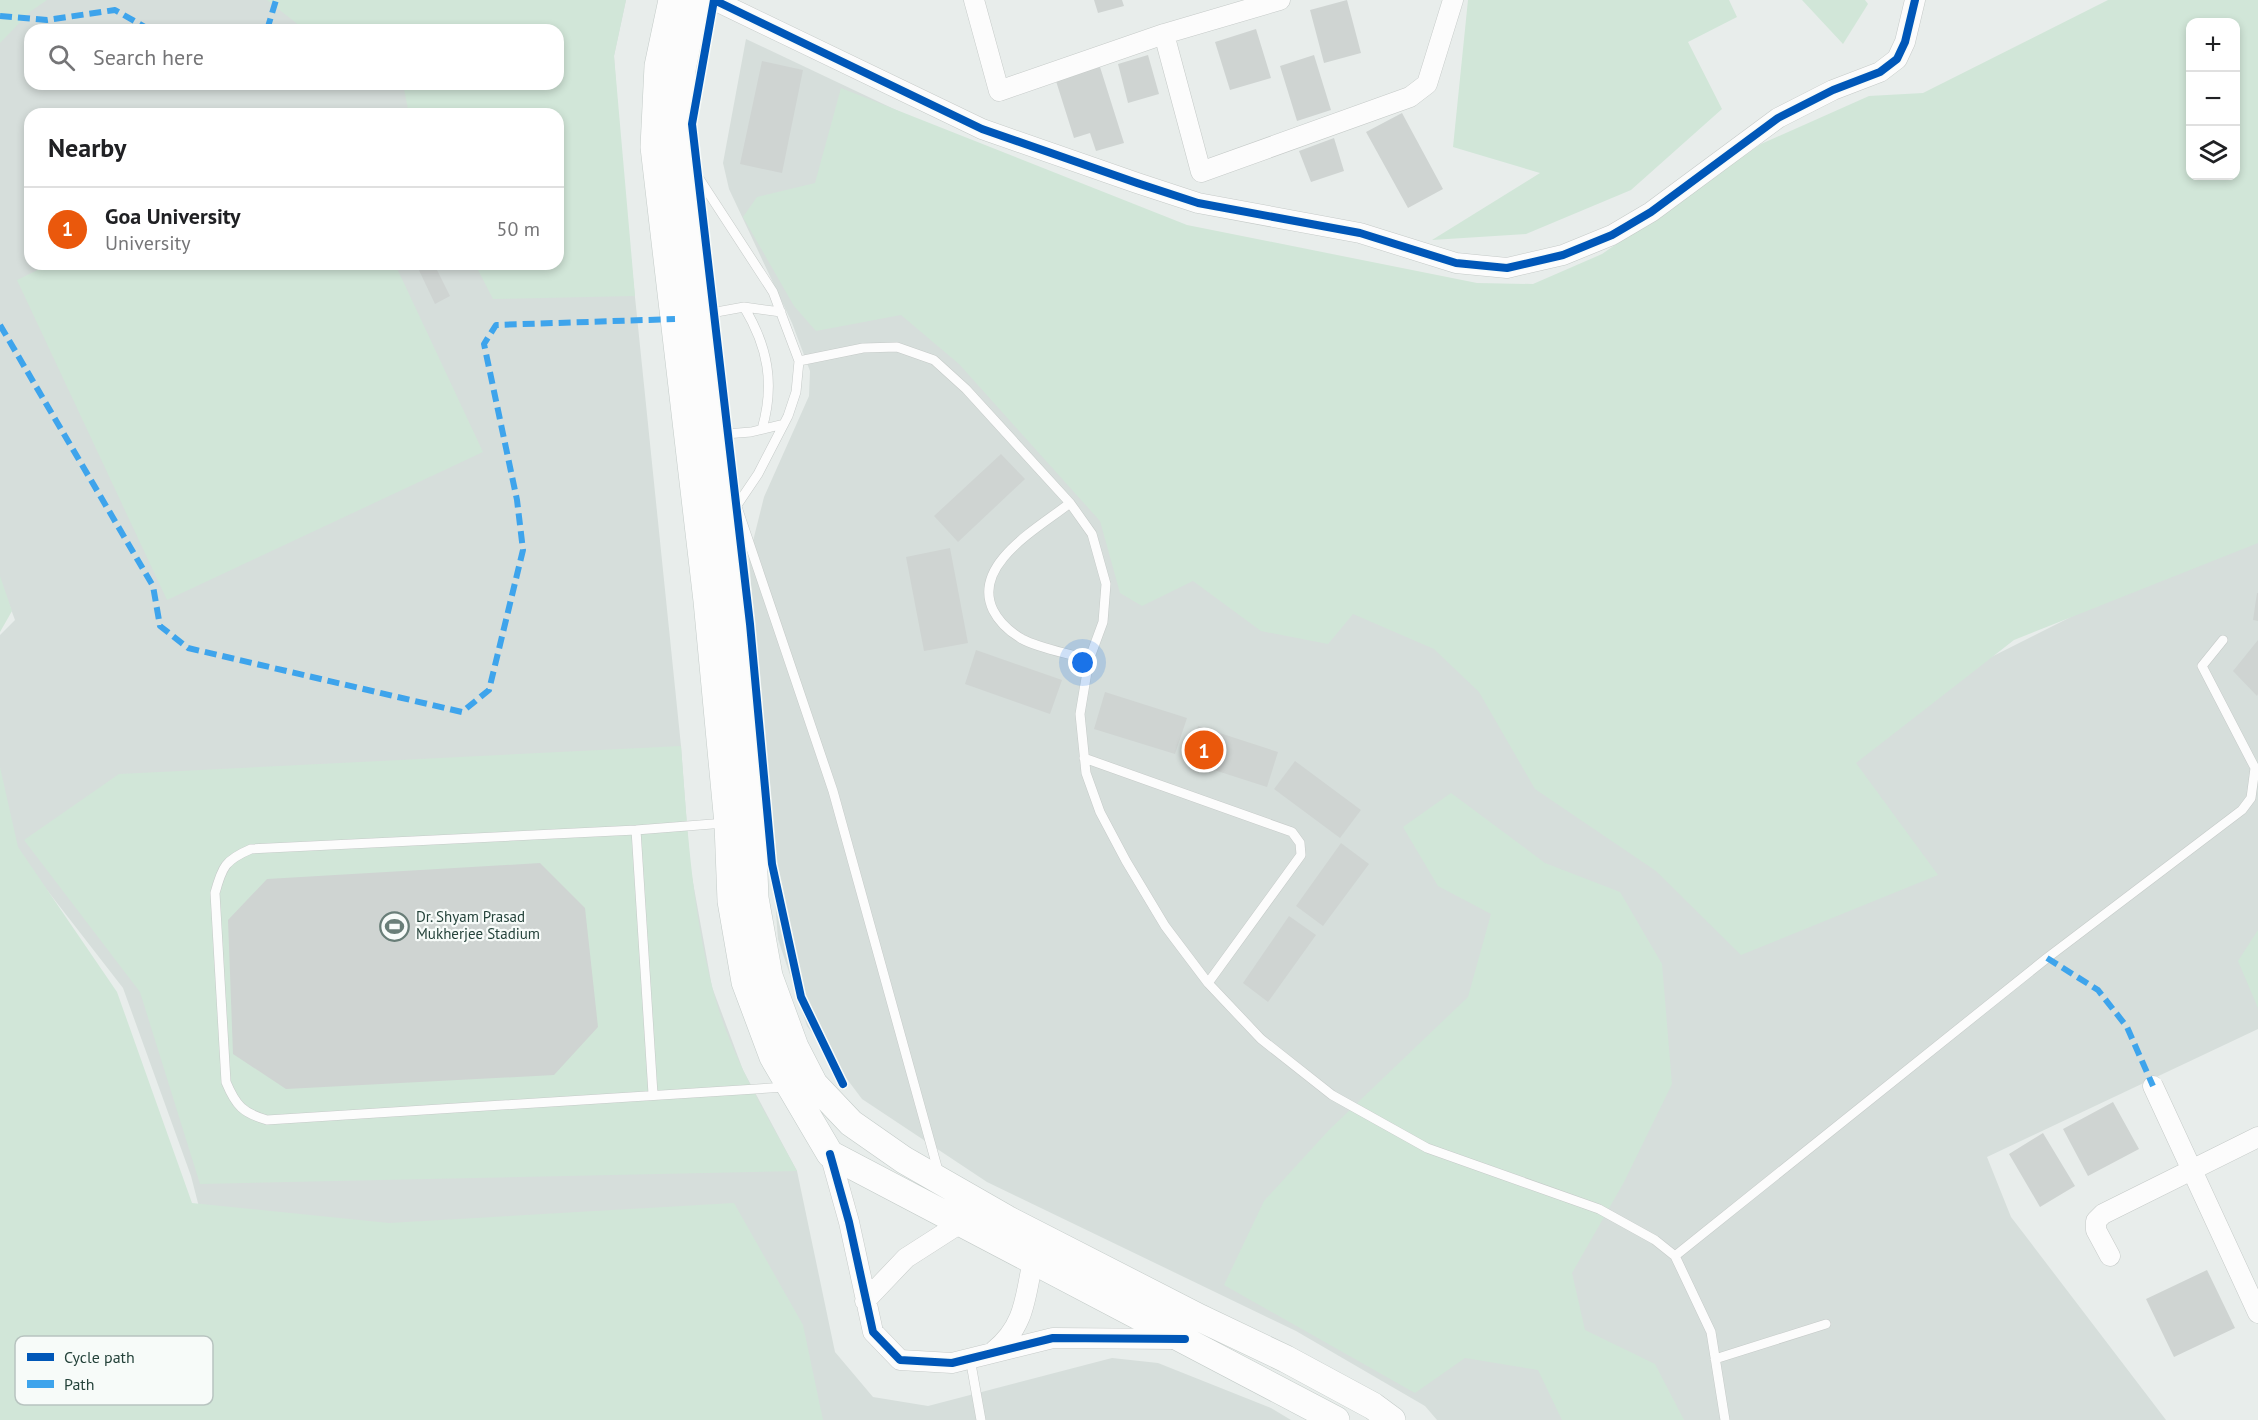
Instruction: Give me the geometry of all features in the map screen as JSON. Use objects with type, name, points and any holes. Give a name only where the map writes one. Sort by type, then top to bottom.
[{"type":"main road","points":[[672,0],[658,66],[654,147],[687,317],[730,515],[734,807],[731,901],[746,982],[773,1057],[830,1154],[960,1224],[1180,1327],[1286,1359],[1373,1406],[1392,1420]]},
{"type":"main road","points":[[696,0],[681,70],[678,146],[687,317],[734,807],[755,898],[769,976],[795,1047],[814,1084],[852,1123],[904,1160],[1008,1220],[1180,1327],[1336,1420]]},
{"type":"street","points":[[714,0],[982,129],[1137,183],[1198,203],[1360,233],[1456,263],[1507,268],[1563,255],[1612,235],[1651,212],[1778,118],[1833,90],[1880,72],[1896,59],[1901,51],[1915,0]]},
{"type":"street","points":[[974,0],[999,91],[1164,34],[1280,0]]},
{"type":"street","points":[[1164,34],[1201,172],[1410,97],[1427,84],[1453,0]]},
{"type":"street","points":[[2153,1086],[2258,1313]]},
{"type":"street","points":[[2110,1256],[2096,1230],[2096,1221],[2103,1214],[2258,1137]]},
{"type":"street","points":[[830,1154],[849,1222],[873,1332],[900,1360],[952,1363],[1053,1338],[1180,1327]]},
{"type":"street","points":[[865,1301],[906,1257],[960,1224]]},
{"type":"street","points":[[993,1352],[1010,1338],[1020,1321],[1033,1260]]},
{"type":"lane","points":[[678,146],[773,292],[799,361],[796,392],[784,424],[758,474],[730,515],[833,791],[941,1181]]},
{"type":"lane","points":[[744,307],[755,325],[769,377],[770,396],[762,429]]},
{"type":"lane","points":[[687,317],[744,307],[780,312]]},
{"type":"lane","points":[[799,361],[863,348],[897,347],[934,360],[966,389],[1070,503],[1092,534],[1107,584],[1103,622],[1089,660],[1080,714],[1086,773],[1100,812],[1165,926],[1208,983],[1261,1040],[1332,1095],[1427,1148],[1599,1209],[1655,1240],[1675,1256],[1711,1332],[1725,1420]]},
{"type":"lane","points":[[713,435],[784,424]]},
{"type":"lane","points":[[1070,503],[1010,551],[991,572],[988,599],[999,621],[1022,639],[1089,660]]},
{"type":"lane","points":[[1675,1256],[2047,958],[2242,810],[2251,798],[2257,765],[2203,671],[2204,661],[2223,640]]},
{"type":"lane","points":[[1084,758],[1292,832],[1300,843],[1301,855],[1208,983]]},
{"type":"lane","points":[[734,807],[636,830],[250,849],[230,858],[220,873],[215,893],[226,1082],[234,1099],[248,1115],[267,1120],[789,1087]]},
{"type":"lane","points":[[636,830],[653,1094]]},
{"type":"lane","points":[[1715,1359],[1826,1324]]},
{"type":"lane","points":[[970,1358],[981,1420]]},
{"type":"shaded area","points":[[0,0],[626,0],[614,56],[623,180],[681,746],[690,866],[712,987],[743,1070],[797,1171],[835,1352],[873,1397],[928,1406],[1112,1358],[1158,1363],[1271,1408],[1291,1420],[254,1420],[191,1176],[123,988],[12,845],[0,798],[0,635],[15,620],[0,580]]},
{"type":"shaded area","points":[[746,39],[1181,245],[1699,804],[2258,523],[2258,1029],[1987,1157],[2011,1217],[2166,1420],[1437,1420],[1425,1406],[1296,1331],[987,1182],[862,1099],[807,1026],[778,939],[749,557],[764,497],[809,396],[810,371],[792,323],[729,189],[723,163]]},
{"type":"green space","points":[[0,0],[47,0],[31,11],[0,43]]},
{"type":"green space","points":[[267,0],[626,0],[614,56],[635,296],[493,299],[478,270],[564,270],[564,108],[408,108],[404,90],[564,90],[564,24],[297,24]]},
{"type":"green space","points":[[1468,0],[1729,0],[1737,17],[1688,42],[1722,109],[1631,190],[1526,234],[1432,240],[1540,173],[1453,147]]},
{"type":"green space","points":[[1802,0],[1865,0],[1868,4],[1843,44]]},
{"type":"green space","points":[[2108,0],[2258,0],[2258,543],[2014,640],[1856,763],[1938,875],[1741,955],[1656,871],[1535,789],[1479,692],[1434,649],[1353,614],[1328,644],[1261,631],[1193,581],[1142,606],[1120,593],[1100,521],[959,364],[901,315],[816,331],[794,306],[743,217],[757,197],[815,183],[841,88],[1187,225],[1477,283],[1533,284],[1602,254],[1761,144],[1869,96],[1923,93]]},
{"type":"green space","points":[[38,270],[398,270],[483,452],[167,600],[17,280]]},
{"type":"green space","points":[[0,576],[12,611],[0,632]]},
{"type":"green space","name":"Dr. Shyam Prasad Mukherjee Stadium","points":[[681,746],[695,896],[712,986],[737,1058],[797,1171],[200,1184],[140,992],[24,840],[119,774]]},
{"type":"green space","points":[[0,767],[18,847],[117,992],[192,1203],[389,1223],[734,1203],[803,1325],[823,1420],[0,1420]]},
{"type":"green space","points":[[1451,793],[1545,863],[1620,892],[1662,964],[1672,1084],[1624,1182],[1572,1273],[1585,1330],[1655,1364],[1684,1420],[1562,1420],[1538,1370],[1465,1358],[1415,1393],[1224,1285],[1264,1201],[1329,1130],[1468,997],[1491,914],[1438,886],[1403,827]]},
{"type":"green space","points":[[2258,930],[2258,1008],[2238,961]]},
{"type":"building","points":[[1094,0],[1122,0],[1124,6],[1098,13]]},
{"type":"building","points":[[1347,0],[1361,53],[1324,63],[1310,10]]},
{"type":"building","points":[[1256,29],[1271,78],[1230,90],[1215,42]]},
{"type":"building","points":[[1148,55],[1159,94],[1128,103],[1118,64]]},
{"type":"building","points":[[1314,55],[1331,110],[1297,121],[1280,66]]},
{"type":"building","points":[[762,61],[803,70],[782,173],[740,164]]},
{"type":"building","points":[[1100,67],[1124,143],[1096,151],[1090,133],[1074,138],[1056,81]]},
{"type":"building","points":[[1402,113],[1443,189],[1408,208],[1366,132]]},
{"type":"building","points":[[1334,138],[1344,171],[1311,182],[1299,151]]},
{"type":"building","points":[[419,270],[437,270],[450,296],[435,304]]},
{"type":"building","points":[[1001,454],[1025,479],[958,542],[934,516]]},
{"type":"building","points":[[950,548],[968,643],[924,651],[906,557]]},
{"type":"building","points":[[2258,593],[2258,621],[2253,620]]},
{"type":"building","points":[[2258,640],[2258,694],[2257,696],[2233,671]]},
{"type":"building","points":[[976,650],[1062,680],[1050,714],[965,684]]},
{"type":"building","points":[[1105,692],[1187,718],[1175,754],[1094,729]]},
{"type":"building","points":[[1198,726],[1278,752],[1267,787],[1186,761]]},
{"type":"building","points":[[1295,761],[1361,810],[1340,838],[1274,789]]},
{"type":"building","points":[[1341,843],[1369,864],[1323,926],[1296,906]]},
{"type":"building","points":[[540,863],[585,908],[598,1027],[554,1075],[286,1089],[233,1054],[228,920],[267,879]]},
{"type":"building","points":[[1289,916],[1316,935],[1268,1002],[1243,983]]},
{"type":"building","points":[[2113,1102],[2139,1149],[2088,1176],[2063,1129]]},
{"type":"building","points":[[2043,1133],[2075,1186],[2040,1207],[2009,1154]]},
{"type":"building","points":[[2207,1270],[2235,1328],[2174,1357],[2146,1299]]},
{"type":"marked path","points":[[269,24],[276,0]]},
{"type":"marked path","points":[[0,16],[47,20],[115,10],[140,24]]},
{"type":"marked path","points":[[0,325],[153,586],[160,626],[188,648],[462,712],[489,690],[523,550],[517,500],[484,344],[496,325],[675,319]]},
{"type":"marked path","points":[[2047,958],[2098,990],[2127,1027],[2153,1086]]},
{"type":"cycle path","points":[[714,0],[982,129],[1137,183],[1198,203],[1360,233],[1456,263],[1507,268],[1563,255],[1612,235],[1651,212],[1778,118],[1833,90],[1880,72],[1897,59],[1905,42],[1915,0]]},
{"type":"cycle path","points":[[714,0],[692,124],[750,624],[772,864],[801,997],[843,1084]]},
{"type":"cycle path","points":[[830,1154],[849,1222],[873,1332],[900,1360],[952,1363],[1053,1338],[1185,1339]]},
{"type":"place","name":"Goa University","points":[[1204,750]]},
{"type":"place","name":"Dr. Shyam Prasad Mukherjee Stadium","points":[[395,926]]}]
